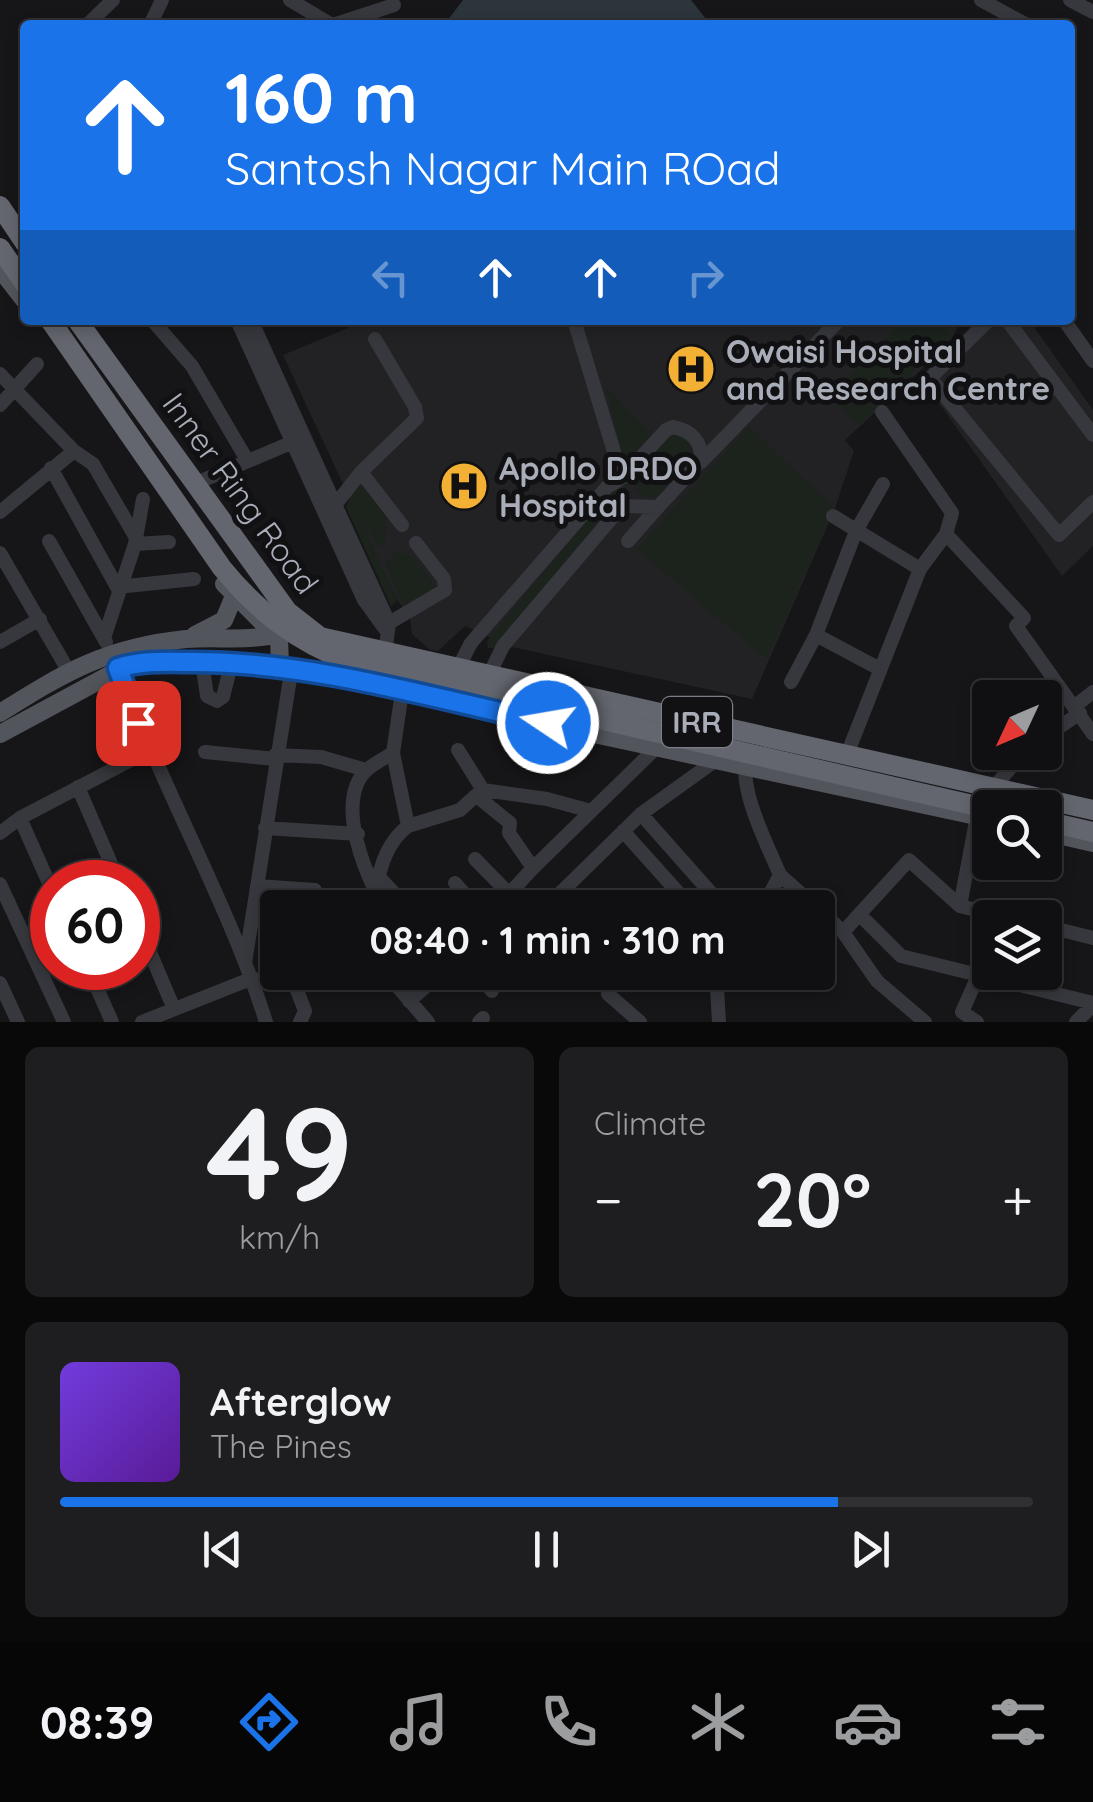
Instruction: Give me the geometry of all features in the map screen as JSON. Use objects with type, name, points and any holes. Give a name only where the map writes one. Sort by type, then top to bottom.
[{"type":"highway","points":[[0,206],[20,235]]},
{"type":"highway","points":[[0,248],[20,277]]},
{"type":"highway","points":[[51,325],[222,568],[246,596],[299,640],[350,662],[972,811]]},
{"type":"highway","name":"Inner Ring Road","points":[[81,325],[288,612],[320,637],[388,637],[457,670],[848,752],[1093,810]]},
{"type":"highway","points":[[1062,825],[1093,832]]},
{"type":"main road","points":[[0,269],[20,295]]},
{"type":"main road","name":"Inner Ring Road","points":[[51,325],[234,596],[275,635],[286,666]]},
{"type":"main road","points":[[185,640],[224,620],[234,596]]},
{"type":"main road","points":[[0,713],[68,670],[111,652],[185,640],[275,635],[304,626]]},
{"type":"main road","points":[[111,652],[144,661],[286,666]]},
{"type":"main road","points":[[0,734],[111,652]]},
{"type":"main road","name":"IRR","points":[[286,666],[744,768],[972,811]]},
{"type":"main road","points":[[1062,836],[1093,843]]},
{"type":"street","points":[[92,20],[114,0]]},
{"type":"street","points":[[290,0],[324,20]]},
{"type":"street","points":[[980,0],[1018,20]]},
{"type":"street","points":[[1070,0],[1093,12]]},
{"type":"street","points":[[348,20],[394,5]]},
{"type":"street","points":[[156,325],[192,366],[247,460]]},
{"type":"street","points":[[240,325],[364,600],[388,637]]},
{"type":"street","points":[[253,325],[336,504],[388,637]]},
{"type":"street","points":[[576,325],[622,478]]},
{"type":"street","points":[[628,541],[834,325]]},
{"type":"street","points":[[984,325],[930,378],[1059,535],[1093,502]]},
{"type":"street","points":[[1011,325],[1093,435]]},
{"type":"street","points":[[1068,325],[1093,361]]},
{"type":"street","points":[[336,504],[416,418],[415,407],[375,339]]},
{"type":"street","points":[[0,405],[37,364]]},
{"type":"street","points":[[0,374],[74,451],[93,464],[135,540]]},
{"type":"street","points":[[848,752],[878,668],[920,570],[946,534],[952,514],[882,412]]},
{"type":"street","points":[[457,670],[484,629],[608,487],[622,478],[672,427],[696,439],[702,452],[700,462]]},
{"type":"street","points":[[194,484],[293,442]]},
{"type":"street","points":[[0,512],[74,451]]},
{"type":"street","points":[[51,468],[118,587]]},
{"type":"street","points":[[362,472],[402,525]]},
{"type":"street","points":[[791,682],[816,636],[856,531],[883,484]]},
{"type":"street","points":[[111,652],[118,587],[135,540],[143,499]]},
{"type":"street","points":[[488,676],[502,646],[622,506],[658,506]]},
{"type":"street","points":[[833,516],[920,570]]},
{"type":"street","points":[[946,534],[1024,618],[1016,626],[1093,734]]},
{"type":"street","points":[[135,540],[169,542]]},
{"type":"street","points":[[49,541],[76,596],[111,652],[148,750],[252,978],[266,1022]]},
{"type":"street","points":[[388,637],[445,590],[444,579],[416,542]]},
{"type":"street","points":[[0,553],[6,572],[40,620],[68,670]]},
{"type":"street","points":[[118,587],[194,579]]},
{"type":"street","points":[[0,642],[40,620]]},
{"type":"street","points":[[816,636],[878,668]]},
{"type":"street","points":[[202,662],[208,696],[217,701],[224,697],[232,662]]},
{"type":"street","points":[[245,964],[286,666]]},
{"type":"street","points":[[402,692],[393,753],[408,826]]},
{"type":"street","points":[[1062,722],[1093,692]]},
{"type":"street","points":[[754,734],[744,768],[755,815],[780,875],[797,890]]},
{"type":"street","points":[[514,890],[658,746]]},
{"type":"street","points":[[0,833],[20,818],[148,750]]},
{"type":"street","points":[[458,750],[480,793],[510,823],[509,834],[534,868]]},
{"type":"street","points":[[204,752],[321,757],[366,770]]},
{"type":"street","points":[[375,890],[364,869],[353,813],[356,784],[366,770],[393,753]]},
{"type":"street","points":[[563,890],[641,814],[716,760]]},
{"type":"street","points":[[995,786],[1008,770]]},
{"type":"street","points":[[78,787],[110,860]]},
{"type":"street","points":[[376,890],[378,876],[396,835],[480,793],[547,799],[591,811]]},
{"type":"street","points":[[641,814],[708,890]]},
{"type":"street","points":[[20,818],[39,860]]},
{"type":"street","points":[[265,828],[358,834]]},
{"type":"street","points":[[624,831],[676,890]]},
{"type":"street","points":[[476,859],[506,890]]},
{"type":"street","points":[[844,932],[908,860],[960,906],[972,909]]},
{"type":"street","points":[[960,906],[972,864]]},
{"type":"street","points":[[772,890],[780,875]]},
{"type":"street","points":[[378,876],[391,890]]},
{"type":"street","points":[[454,883],[460,890]]},
{"type":"street","points":[[0,884],[6,915],[64,1022]]},
{"type":"street","points":[[257,886],[315,890]]},
{"type":"street","points":[[861,916],[900,956],[972,974]]},
{"type":"street","points":[[835,924],[877,980],[925,1022]]},
{"type":"street","points":[[1062,930],[1093,938]]},
{"type":"street","points":[[160,976],[174,1009]]},
{"type":"street","points":[[142,1022],[252,978]]},
{"type":"street","points":[[0,983],[18,1022]]},
{"type":"street","points":[[972,988],[958,1017],[976,1022]]},
{"type":"street","points":[[98,990],[112,1022]]},
{"type":"street","points":[[297,990],[305,1011],[300,1022]]},
{"type":"street","points":[[399,990],[428,1022]]},
{"type":"street","points":[[408,1001],[421,990]]},
{"type":"street","points":[[717,990],[719,1022]]},
{"type":"street","points":[[1036,990],[1093,1004],[1076,1022]]},
{"type":"street","points":[[608,994],[640,1022]]},
{"type":"shaded area","points":[[463,0],[691,0],[707,20],[448,20]]},
{"type":"shaded area","points":[[355,325],[959,325],[948,345],[845,440],[854,451],[835,508],[752,699],[512,647],[465,626],[438,651],[430,650],[412,634],[410,616],[397,600],[283,355]]},
{"type":"shaded area","points":[[899,325],[940,325],[950,335],[859,425],[829,396]]},
{"type":"shaded area","points":[[971,325],[1033,325],[1093,410],[1093,546],[1062,576],[922,379]]},
{"type":"shaded area","points":[[605,386],[652,434],[625,463]]},
{"type":"shaded area","points":[[749,426],[834,508],[767,659],[636,549]]},
{"type":"shaded area","points":[[670,434],[685,436],[692,446],[693,458],[655,498],[641,496],[631,481],[494,648],[488,648],[487,641],[612,491],[618,491]]},
{"type":"shaded area","points":[[355,486],[363,487],[388,519],[385,544],[378,546],[358,513],[397,600],[391,606],[346,507]]},
{"type":"shaded area","points":[[397,551],[415,558],[436,588],[407,604],[400,599],[385,563]]},
{"type":"place","name":"Owaisi Hospital and Research Centre","points":[[691,369]]},
{"type":"place","name":"Apollo DRDO Hospital","points":[[464,486]]},
{"type":"route","points":[[138,723],[118,668],[144,661],[216,661],[292,666],[548,723]]}]
